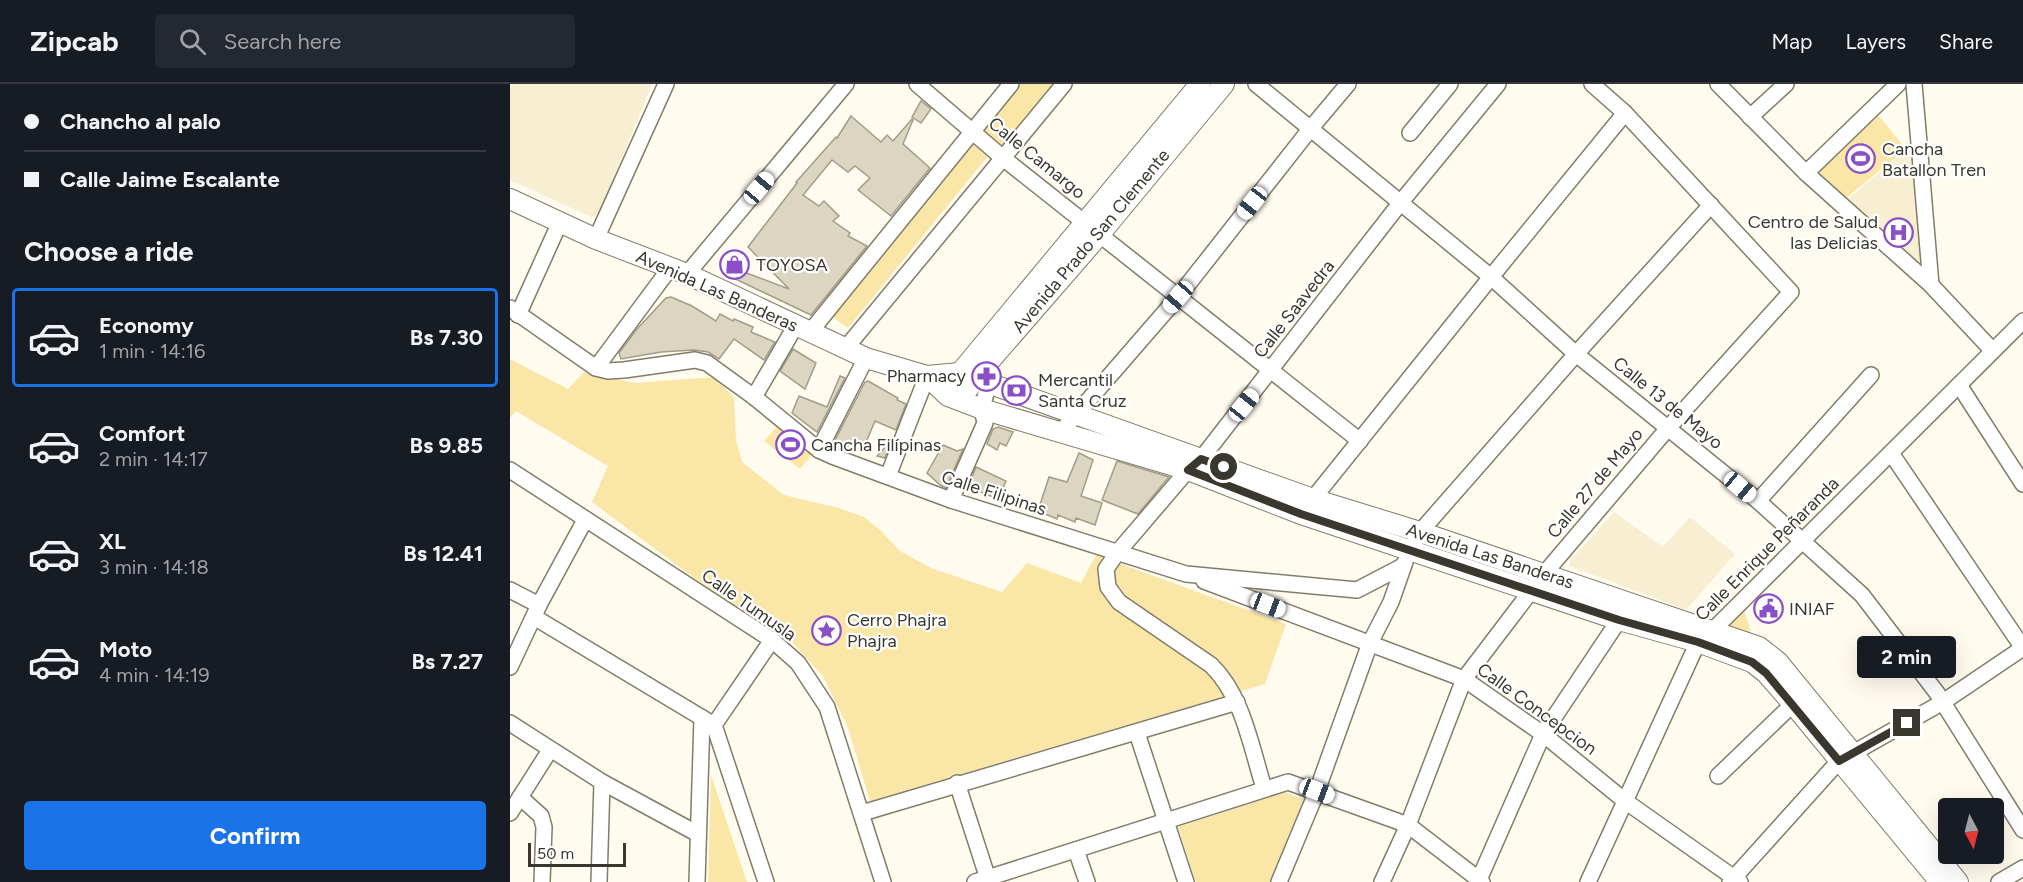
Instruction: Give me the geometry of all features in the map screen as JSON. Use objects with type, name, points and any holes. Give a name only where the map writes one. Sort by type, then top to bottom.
[{"type":"main road","name":"Avenida Prado San Clemente","points":[[955,399],[974,379],[1093,228],[1200,84]]},
{"type":"main road","name":"Avenida Prado San Clemente","points":[[1093,228],[1224,84]]},
{"type":"main road","name":"Avenida Las Banderas","points":[[510,199],[596,239],[678,271],[866,358],[927,376],[974,379],[1074,415],[1307,507],[1406,558],[1530,590],[1619,620],[1759,647],[1778,662],[1846,758],[1940,882]]},
{"type":"main road","name":"Avenida Las Banderas","points":[[927,376],[955,399],[982,409],[1060,433],[1195,464]]},
{"type":"main road","name":"Avenida Las Banderas","points":[[1307,507],[1420,532],[1630,602],[1706,636],[1752,662],[1766,673],[1846,758],[1958,882]]},
{"type":"street","points":[[596,239],[666,84]]},
{"type":"street","points":[[560,222],[514,311],[596,368],[678,271],[846,84]]},
{"type":"street","name":"Calle Camargo","points":[[917,84],[1003,158],[1360,441]]},
{"type":"street","points":[[754,397],[803,328],[973,132],[1011,84]]},
{"type":"street","points":[[845,349],[1064,84]]},
{"type":"street","name":"Calle 13 de Mayo","points":[[1256,84],[1491,277],[1576,354],[1758,501],[1862,595],[1943,702],[2023,831]]},
{"type":"street","points":[[1060,433],[1178,297],[1348,84]]},
{"type":"street","points":[[1410,133],[1450,84]]},
{"type":"street","name":"Calle Saavedra","points":[[1117,553],[1195,464],[1272,370],[1401,202],[1498,84]]},
{"type":"street","points":[[1279,882],[1317,791],[1370,644],[1391,602],[1406,558],[1420,532],[1576,354],[1711,206],[1625,113],[1592,84]]},
{"type":"street","points":[[1718,84],[1806,172],[1931,285],[1992,350]]},
{"type":"street","points":[[1750,117],[1786,84]]},
{"type":"street","points":[[1806,172],[1898,84]]},
{"type":"street","points":[[1914,84],[1931,285]]},
{"type":"street","points":[[1307,507],[1625,113]]},
{"type":"street","name":"Calle 27 de Mayo","points":[[1382,882],[1408,825],[1464,679],[1544,573],[1669,427],[1791,292],[1711,206]]},
{"type":"street","name":"Calle Enrique Peñaranda","points":[[1588,882],[1706,636],[1892,453],[1992,350],[2021,329]]},
{"type":"street","points":[[819,450],[866,358]]},
{"type":"street","name":"Calle Filipinas","points":[[596,368],[608,371],[695,360],[707,363],[718,369],[819,450],[951,500],[1186,574],[1358,590],[1406,558]]},
{"type":"street","points":[[1758,501],[1871,375]]},
{"type":"street","points":[[888,476],[927,376]]},
{"type":"street","points":[[951,500],[985,423],[974,379]]},
{"type":"street","points":[[1959,385],[2023,484]]},
{"type":"street","points":[[1734,880],[1846,758],[1943,702],[2023,648],[1892,453]]},
{"type":"street","name":"Calle Tumusla","points":[[510,470],[772,640],[798,663],[827,707],[883,882]]},
{"type":"street","points":[[510,666],[585,520]]},
{"type":"street","points":[[1117,553],[1106,569],[1108,587],[1119,602],[1211,665],[1222,676],[1237,702],[1264,788]]},
{"type":"street","name":"Calle Concepcion","points":[[1186,574],[1464,679],[1543,734],[1625,801],[1734,880]]},
{"type":"street","points":[[510,590],[537,611],[708,721],[766,882]]},
{"type":"street","points":[[957,783],[984,881],[1076,849],[1288,782],[1408,825],[1479,881],[1543,734],[1630,602]]},
{"type":"street","points":[[698,882],[698,834],[708,721],[772,640]]},
{"type":"street","points":[[861,813],[1237,702]]},
{"type":"street","points":[[1718,776],[1793,704]]},
{"type":"street","points":[[510,723],[602,782],[698,834]]},
{"type":"street","points":[[1137,733],[1186,882]]},
{"type":"street","points":[[510,813],[550,750]]},
{"type":"street","points":[[599,882],[602,782]]},
{"type":"street","points":[[520,797],[541,816],[543,827],[542,882]]},
{"type":"street","points":[[1076,849],[1087,882]]},
{"type":"street","points":[[1999,882],[2023,868]]},
{"type":"shaded area","points":[[510,84],[652,84],[599,214],[591,217],[510,180]]},
{"type":"shaded area","points":[[1019,84],[1058,84],[1005,148],[981,129]]},
{"type":"shaded area","name":"Cancha Batallon Tren","points":[[1879,116],[1906,149],[1846,198],[1816,169]]},
{"type":"shaded area","points":[[972,142],[988,156],[848,328],[831,316]]},
{"type":"shaded area","name":"Centro de Salud las Delicias","points":[[1914,143],[1921,263],[1916,269],[1846,201]]},
{"type":"shaded area","points":[[510,359],[568,389],[584,372],[635,383],[715,377],[734,398],[736,440],[742,462],[784,495],[839,508],[864,517],[900,551],[931,568],[1002,592],[1027,563],[1081,583],[1096,555],[1286,624],[1265,684],[870,801],[848,728],[823,676],[778,627],[721,598],[592,502],[608,466],[516,411],[510,418]]},
{"type":"shaded area","name":"Cancha Filípinas","points":[[782,421],[817,448],[800,469],[764,441]]},
{"type":"shaded area","points":[[1614,512],[1663,547],[1690,517],[1735,554],[1686,610],[1570,566],[1570,561]]},
{"type":"shaded area","points":[[1743,606],[1752,636],[1724,626]]},
{"type":"shaded area","points":[[711,775],[747,882],[708,882]]},
{"type":"shaded area","points":[[1286,792],[1304,800],[1274,882],[1196,882],[1178,827]]},
{"type":"building","points":[[921,101],[931,109],[921,123],[912,117]]},
{"type":"building","points":[[851,116],[881,142],[887,135],[893,141],[912,119],[903,144],[930,168],[891,216],[858,190],[870,178],[855,166],[848,172],[832,160],[803,195],[819,206],[824,201],[839,216],[833,221],[850,233],[848,236],[867,246],[811,315],[725,274],[744,272],[789,289],[748,247],[796,182],[837,138]]},
{"type":"building","points":[[671,297],[692,306],[716,321],[720,314],[753,327],[751,332],[775,342],[764,360],[734,339],[719,359],[708,352],[694,350],[661,352],[621,359],[619,353],[637,329],[666,298]]},
{"type":"building","points":[[793,349],[816,363],[805,389],[780,371]]},
{"type":"building","points":[[840,376],[845,378],[817,432],[792,413],[799,396],[827,407]]},
{"type":"building","points":[[868,381],[906,404],[896,430],[875,421],[862,452],[852,448],[851,451],[833,444],[865,382]]},
{"type":"building","points":[[998,427],[1013,432],[1006,446],[1000,443],[997,450],[987,444],[993,429]]},
{"type":"building","points":[[892,440],[885,458],[877,456]]},
{"type":"building","points":[[943,445],[957,451],[963,449],[946,488],[927,473]]},
{"type":"building","points":[[1079,453],[1093,460],[1081,496],[1102,503],[1095,525],[1076,518],[1075,522],[1058,515],[1057,519],[1038,511],[1049,477],[1067,482]]},
{"type":"building","points":[[1117,461],[1169,477],[1138,514],[1102,500]]},
{"type":"building","points":[[976,467],[1006,481],[998,499],[968,487]]},
{"type":"place","name":"Cancha Batallon Tren","points":[[1861,159]]},
{"type":"place","name":"Centro de Salud las Delicias","points":[[1899,232]]},
{"type":"place","name":"TOYOSA","points":[[735,265]]},
{"type":"place","name":"Pharmacy","points":[[987,376]]},
{"type":"place","name":"Mercantil Santa Cruz","points":[[1017,390]]},
{"type":"place","name":"Cancha Filípinas","points":[[790,445]]},
{"type":"place","name":"INIAF","points":[[1768,609]]},
{"type":"place","name":"Cerro Phajra Phajra","points":[[826,630]]},
{"type":"route","points":[[1224,467],[1201,459],[1188,470],[1301,514],[1619,620],[1698,642],[1752,662],[1766,673],[1839,761],[1907,723]]}]
